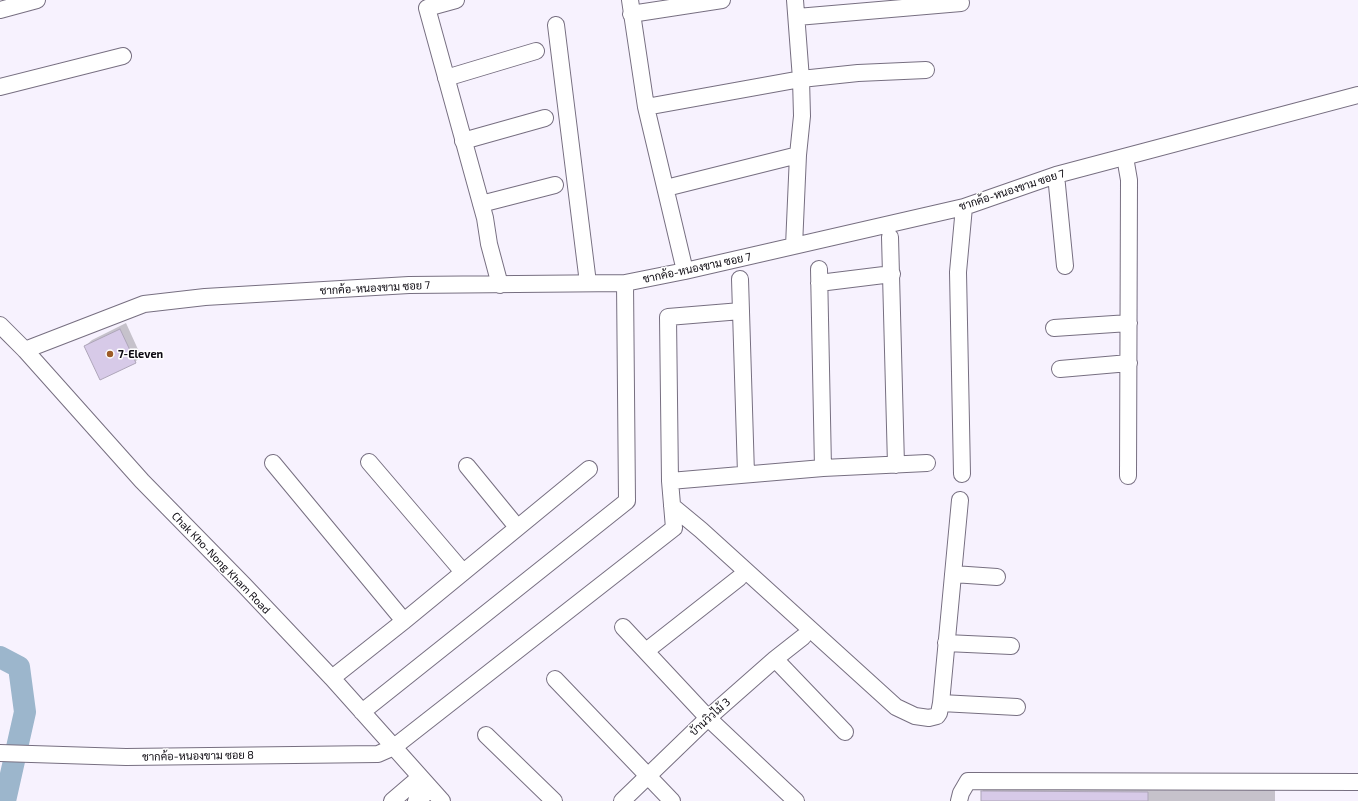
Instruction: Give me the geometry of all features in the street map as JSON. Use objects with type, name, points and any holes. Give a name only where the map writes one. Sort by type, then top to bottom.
[{"type":"street","points":[[0,10],[37,0]]},
{"type":"street","points":[[456,0],[427,8],[483,211],[489,244],[505,285]]},
{"type":"street","points":[[686,271],[646,107],[630,7],[722,0]]},
{"type":"street","points":[[794,246],[798,155],[802,116],[801,79],[795,0]]},
{"type":"street","points":[[797,17],[961,3]]},
{"type":"street","points":[[556,24],[588,283]]},
{"type":"street","points":[[446,78],[536,51]]},
{"type":"street","points":[[0,87],[123,56]]},
{"type":"street","points":[[646,107],[801,79],[858,73],[926,70]]},
{"type":"street","name":"ชากค้อ-หนองขาม ซอย 7","points":[[25,350],[144,304],[205,297],[409,285],[625,283],[686,271],[964,207],[1056,175],[1358,95]]},
{"type":"street","points":[[463,141],[545,118]]},
{"type":"street","points":[[666,188],[798,155]]},
{"type":"street","points":[[1125,157],[1130,180],[1128,476]]},
{"type":"street","points":[[1056,175],[1065,266]]},
{"type":"street","points":[[483,211],[555,185]]},
{"type":"street","points":[[962,474],[958,272],[964,207]]},
{"type":"street","points":[[890,237],[896,465]]},
{"type":"street","points":[[823,468],[819,276],[892,274]]},
{"type":"street","points":[[740,279],[746,474]]},
{"type":"street","points":[[362,712],[627,501],[625,283]]},
{"type":"street","points":[[741,311],[668,317],[670,481],[672,506],[896,707],[915,716],[929,718],[937,716],[939,713],[960,500]]},
{"type":"street","points":[[1054,328],[1129,323]]},
{"type":"street","name":"Chak Kho-Nong Kham Road","points":[[0,325],[25,350],[142,481],[244,585],[332,678],[442,801]]},
{"type":"street","points":[[1060,370],[1129,363]]},
{"type":"street","points":[[369,462],[463,572]]},
{"type":"street","points":[[273,463],[404,621]]},
{"type":"street","points":[[670,481],[823,468],[927,463]]},
{"type":"street","points":[[467,466],[517,527]]},
{"type":"street","points":[[332,678],[404,621],[589,468]]},
{"type":"street","name":"ชากค้อ-หนองขาม ซอย 8","points":[[2,754],[126,757],[378,754],[394,747],[674,528],[672,506]]},
{"type":"street","points":[[953,574],[997,577]]},
{"type":"street","points":[[646,651],[739,578]]},
{"type":"street","points":[[623,627],[708,718],[796,801]]},
{"type":"street","name":"บ้านวิวไม้ 3","points":[[622,801],[708,718],[775,659],[803,637]]},
{"type":"street","points":[[946,643],[1011,646]]},
{"type":"street","points":[[775,659],[845,732]]},
{"type":"street","points":[[555,679],[672,801]]},
{"type":"street","points":[[940,703],[1017,707]]},
{"type":"street","points":[[486,735],[554,801]]},
{"type":"street","points":[[392,801],[420,777]]},
{"type":"street","points":[[959,801],[961,793],[968,781],[1358,782]]},
{"type":"street","points":[[416,801],[431,789]]},
{"type":"building","name":"7-Eleven","points":[[120,329],[136,363],[100,380],[84,346]]},
{"type":"building","points":[[981,791],[1148,792],[1148,801],[981,801]]},
{"type":"waterway","points":[[0,657],[19,667],[25,712],[5,801]]},
{"type":"place","name":"7-Eleven","points":[[110,354]]}]
